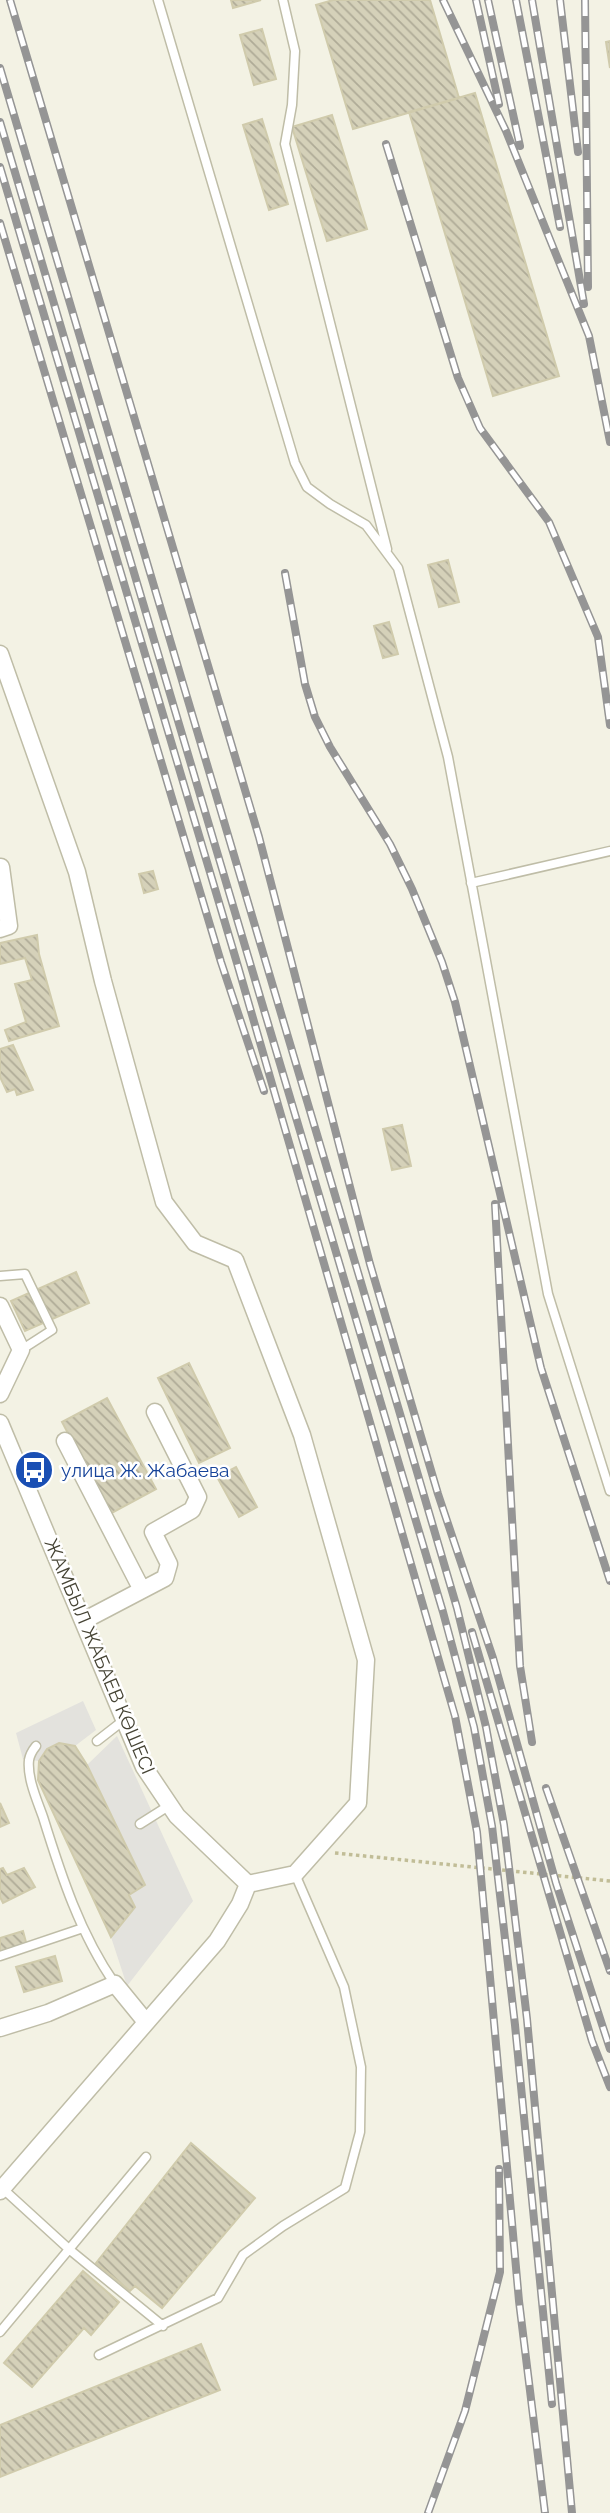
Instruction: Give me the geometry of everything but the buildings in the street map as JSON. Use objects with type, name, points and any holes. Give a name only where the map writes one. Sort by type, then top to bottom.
[{"type":"street","points":[[0,654],[77,872],[103,981],[164,1202],[195,1243],[235,1261],[302,1436],[366,1660],[358,1803],[295,1874],[248,1884],[240,1904],[217,1941],[1,2189]]},
{"type":"street","points":[[0,929],[9,926],[1,867]]},
{"type":"street","points":[[0,1306],[21,1350],[0,1394]]},
{"type":"street","points":[[83,1621],[165,1578],[169,1564],[153,1532],[192,1510],[198,1497],[155,1412]]},
{"type":"street","name":"ЖАМБЫЛ ЖАБАЕВ КӨШЕСІ","points":[[0,1423],[144,1767],[177,1816],[248,1884]]},
{"type":"street","points":[[65,1441],[142,1590]]},
{"type":"street","points":[[0,2028],[48,2012],[115,1984],[146,2022]]},
{"type":"lane","points":[[158,0],[295,463],[307,487],[366,525],[398,568],[448,757],[548,1294],[610,1491]]},
{"type":"lane","points":[[283,0],[295,51],[292,105],[285,144],[389,555]]},
{"type":"lane","points":[[471,883],[610,851]]},
{"type":"lane","points":[[0,1276],[25,1274],[52,1330],[21,1350]]},
{"type":"lane","points":[[97,1741],[124,1720]]},
{"type":"lane","points":[[36,1746],[31,1752],[29,1763],[31,1781],[59,1868],[83,1928],[115,1984]]},
{"type":"lane","points":[[140,1824],[170,1805]]},
{"type":"lane","points":[[99,2355],[218,2298],[243,2255],[283,2226],[345,2188],[360,2132],[361,2067],[344,1987],[295,1874]]},
{"type":"lane","points":[[0,1956],[83,1928]]},
{"type":"lane","points":[[0,2332],[146,2157]]},
{"type":"lane","points":[[1,2189],[163,2326]]},
{"type":"path","points":[[315,1850],[610,1881]]},
{"type":"shaded area","points":[[83,1701],[96,1730],[75,1746],[47,1749],[39,1761],[23,1759],[16,1733]]},
{"type":"shaded area","points":[[117,1736],[193,1901],[127,1986],[111,1937],[135,1907],[129,1895],[145,1884],[87,1765]]},
{"type":"railway","points":[[10,0],[259,837],[370,1264],[438,1494],[493,1658],[556,1883],[610,2049]]},
{"type":"railway","points":[[443,0],[506,131],[589,336],[610,442]]},
{"type":"railway","points":[[476,0],[499,104]]},
{"type":"railway","points":[[488,0],[520,146]]},
{"type":"railway","points":[[516,0],[560,227]]},
{"type":"railway","points":[[532,0],[584,304]]},
{"type":"railway","points":[[560,0],[578,152]]},
{"type":"railway","points":[[585,0],[588,287]]},
{"type":"railway","points":[[0,68],[457,1608],[486,1727],[504,1825],[527,2019],[572,2513]]},
{"type":"railway","points":[[0,122],[443,1612],[474,1727],[492,1826],[515,2025],[552,2404]]},
{"type":"railway","points":[[386,144],[458,378],[480,428],[549,522],[598,637],[610,725]]},
{"type":"railway","points":[[0,167],[237,963],[455,1716],[477,1832],[519,2301],[545,2513]]},
{"type":"railway","points":[[0,223],[221,962],[264,1091]]},
{"type":"railway","points":[[285,573],[305,684],[315,717],[330,747],[390,844],[412,889],[455,1002],[541,1368],[610,1581]]},
{"type":"railway","points":[[495,1204],[520,1666],[532,1742]]},
{"type":"railway","points":[[472,1632],[592,2041],[610,2087]]},
{"type":"railway","points":[[546,1788],[610,1971]]},
{"type":"railway","points":[[428,2513],[465,2411],[500,2272],[499,2169]]},
{"type":"place","name":"улица Ж. Жабаева","points":[[34,1470]]}]
